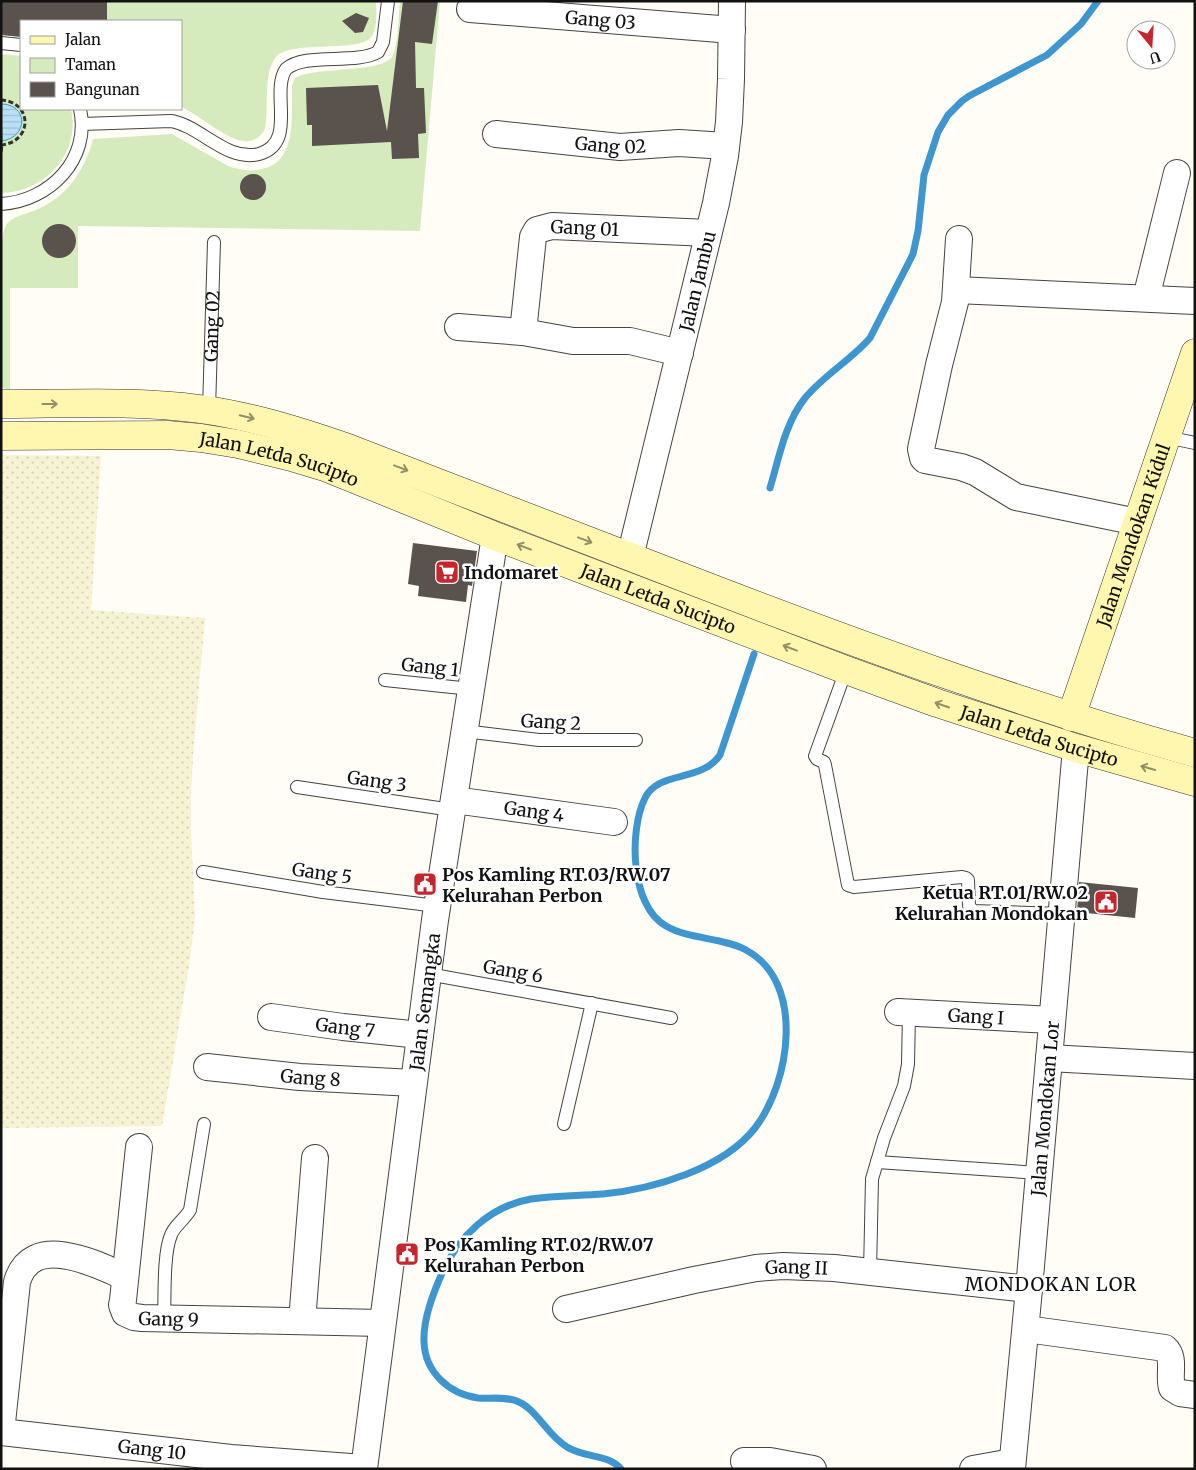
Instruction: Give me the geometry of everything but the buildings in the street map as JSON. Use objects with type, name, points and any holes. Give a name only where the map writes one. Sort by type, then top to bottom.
[{"type":"main road","name":"Jalan Mondokan Kidul","points":[[1070,717],[1194,355]]},
{"type":"main road","name":"Jalan Letda Sucipto","points":[[1,404],[129,404],[209,410],[303,432],[833,634],[971,684],[1070,717],[1195,753]]},
{"type":"main road","name":"Jalan Letda Sucipto","points":[[1,436],[168,435],[201,438],[238,444],[325,468],[485,532],[835,666],[997,723],[1195,782]]},
{"type":"main road","points":[[485,532],[486,502]]},
{"type":"main road","points":[[833,634],[835,666]]},
{"type":"street","name":"Jalan Jambu","points":[[630,557],[680,353],[726,146],[731,79],[732,1]]},
{"type":"street","name":"Gang 03","points":[[470,10],[732,30]]},
{"type":"street","name":"Gang 02","points":[[496,134],[620,147],[679,143],[726,146]]},
{"type":"street","points":[[1146,298],[1177,173]]},
{"type":"street","name":"Gang 01","points":[[523,332],[534,237],[537,230],[552,226],[708,233]]},
{"type":"street","points":[[959,239],[956,290],[923,440],[922,458],[975,472],[1016,496],[1137,522]]},
{"type":"street","points":[[956,290],[1195,301]]},
{"type":"street","points":[[458,327],[523,332],[578,342],[630,341],[680,353]]},
{"type":"street","name":"Jalan Semangka","points":[[364,1468],[437,906],[471,689],[485,532]]},
{"type":"street","name":"Jalan Mondokan Lor","points":[[1012,1465],[1026,1329],[1076,748]]},
{"type":"street","name":"Gang 4","points":[[453,805],[614,822]]},
{"type":"street","name":"Gang I","points":[[904,1012],[1052,1020]]},
{"type":"street","name":"Gang 7","points":[[270,1017],[420,1035]]},
{"type":"street","points":[[1049,1058],[1195,1066]]},
{"type":"street","name":"Gang 8","points":[[207,1067],[300,1077],[413,1083]]},
{"type":"street","name":"Gang 9","points":[[140,1147],[122,1305],[125,1313],[134,1317],[382,1323]]},
{"type":"street","points":[[302,1322],[315,1158]]},
{"type":"street","points":[[1,1432],[17,1282],[20,1271],[32,1260],[41,1256],[66,1254],[94,1263],[125,1277]]},
{"type":"street","name":"Gang II","points":[[566,1309],[756,1268],[804,1266],[1029,1289]]},
{"type":"street","points":[[1026,1329],[1165,1348],[1171,1356],[1170,1379],[1172,1388],[1180,1393],[1195,1395]]},
{"type":"street","name":"Gang 10","points":[[1,1432],[231,1458],[364,1468]]},
{"type":"street","points":[[744,1461],[770,1461],[813,1469]]},
{"type":"street","points":[[973,1469],[1012,1465]]},
{"type":"lane","points":[[82,124],[171,120],[184,124],[230,151],[244,154],[262,153],[272,146],[279,136],[282,82],[286,69],[293,64],[307,61],[365,56],[378,52],[383,42],[388,1]]},
{"type":"lane","points":[[1,43],[20,45]]},
{"type":"lane","points":[[1,204],[25,200],[38,195],[60,179],[75,156],[80,143],[82,124],[80,110]]},
{"type":"lane","name":"Gang 02","points":[[209,410],[214,242]]},
{"type":"lane","points":[[1166,437],[1195,443]]},
{"type":"lane","points":[[835,666],[815,756],[824,762],[848,885],[854,887],[962,877],[968,880],[970,906],[973,910],[1062,914]]},
{"type":"lane","name":"Gang 1","points":[[385,680],[471,689]]},
{"type":"lane","name":"Gang 2","points":[[464,730],[538,740],[636,740]]},
{"type":"lane","name":"Gang 3","points":[[297,787],[453,805]]},
{"type":"lane","name":"Gang 5","points":[[202,872],[315,890],[437,906]]},
{"type":"lane","name":"Gang 6","points":[[428,974],[670,1018]]},
{"type":"lane","points":[[564,1124],[592,1003]]},
{"type":"lane","points":[[870,1272],[871,1195],[876,1162],[904,1086],[908,1064],[904,1012]]},
{"type":"lane","points":[[164,1318],[168,1246],[171,1233],[183,1222],[190,1210],[204,1124]]},
{"type":"lane","points":[[876,1162],[1039,1173]]},
{"type":"path","points":[[1,100],[9,100],[16,104],[20,110]]},
{"type":"path","points":[[1,152],[2,145],[16,141],[21,136],[25,122],[24,115],[20,110]]},
{"type":"shaded area","points":[[1,455],[101,456],[91,610],[205,618],[191,796],[195,918],[190,960],[162,1126],[1,1128]]},
{"type":"green space","points":[[1,1],[376,1],[374,32],[365,41],[341,46],[296,49],[284,52],[276,57],[269,72],[265,129],[257,138],[247,141],[225,134],[182,108],[182,20],[20,20],[20,34],[6,32]]},
{"type":"green space","points":[[400,1],[440,1],[420,231],[78,226],[78,288],[10,288],[10,390],[3,388],[1,385],[1,264],[6,225],[16,217],[47,204],[66,190],[80,172],[93,139],[172,134],[228,166],[253,170],[274,165],[282,157],[290,135],[292,123],[292,86],[295,78],[305,74],[377,65],[387,61],[393,55],[396,42]]},
{"type":"green space","points":[[1,54],[20,56],[20,110],[71,110],[73,125],[65,155],[56,168],[32,186],[17,191],[1,193]]},
{"type":"water","points":[[1,104],[10,105],[16,109],[22,121],[21,128],[17,134],[2,141]]},
{"type":"waterway","points":[[770,488],[783,441],[798,408],[812,390],[870,338],[913,254],[918,231],[924,175],[938,132],[948,115],[969,96],[1047,55],[1081,24],[1098,1]]},
{"type":"waterway","points":[[621,1469],[616,1464],[603,1458],[581,1453],[567,1447],[531,1411],[519,1402],[509,1399],[467,1396],[448,1386],[434,1372],[425,1353],[425,1324],[432,1298],[449,1260],[466,1236],[489,1216],[502,1208],[531,1199],[623,1191],[665,1182],[686,1174],[706,1166],[725,1155],[755,1128],[767,1109],[777,1086],[786,1034],[784,1009],[778,985],[765,965],[746,950],[727,943],[675,931],[654,916],[645,902],[639,885],[635,847],[636,829],[640,812],[645,798],[651,789],[669,779],[702,770],[712,764],[720,755],[754,654]]},
{"type":"place","name":"Indomaret","points":[[447,572]]},
{"type":"place","name":"Pos Kamling RT.03/RW.07 Kelurahan Perbon","points":[[425,884]]},
{"type":"place","name":"Ketua RT.01/RW.02 Kelurahan Mondokan","points":[[1106,902]]},
{"type":"place","name":"Pos Kamling RT.02/RW.07 Kelurahan Perbon","points":[[407,1254]]},
{"type":"district","name":"MONDOKAN LOR","points":[[1051,1284]]}]
